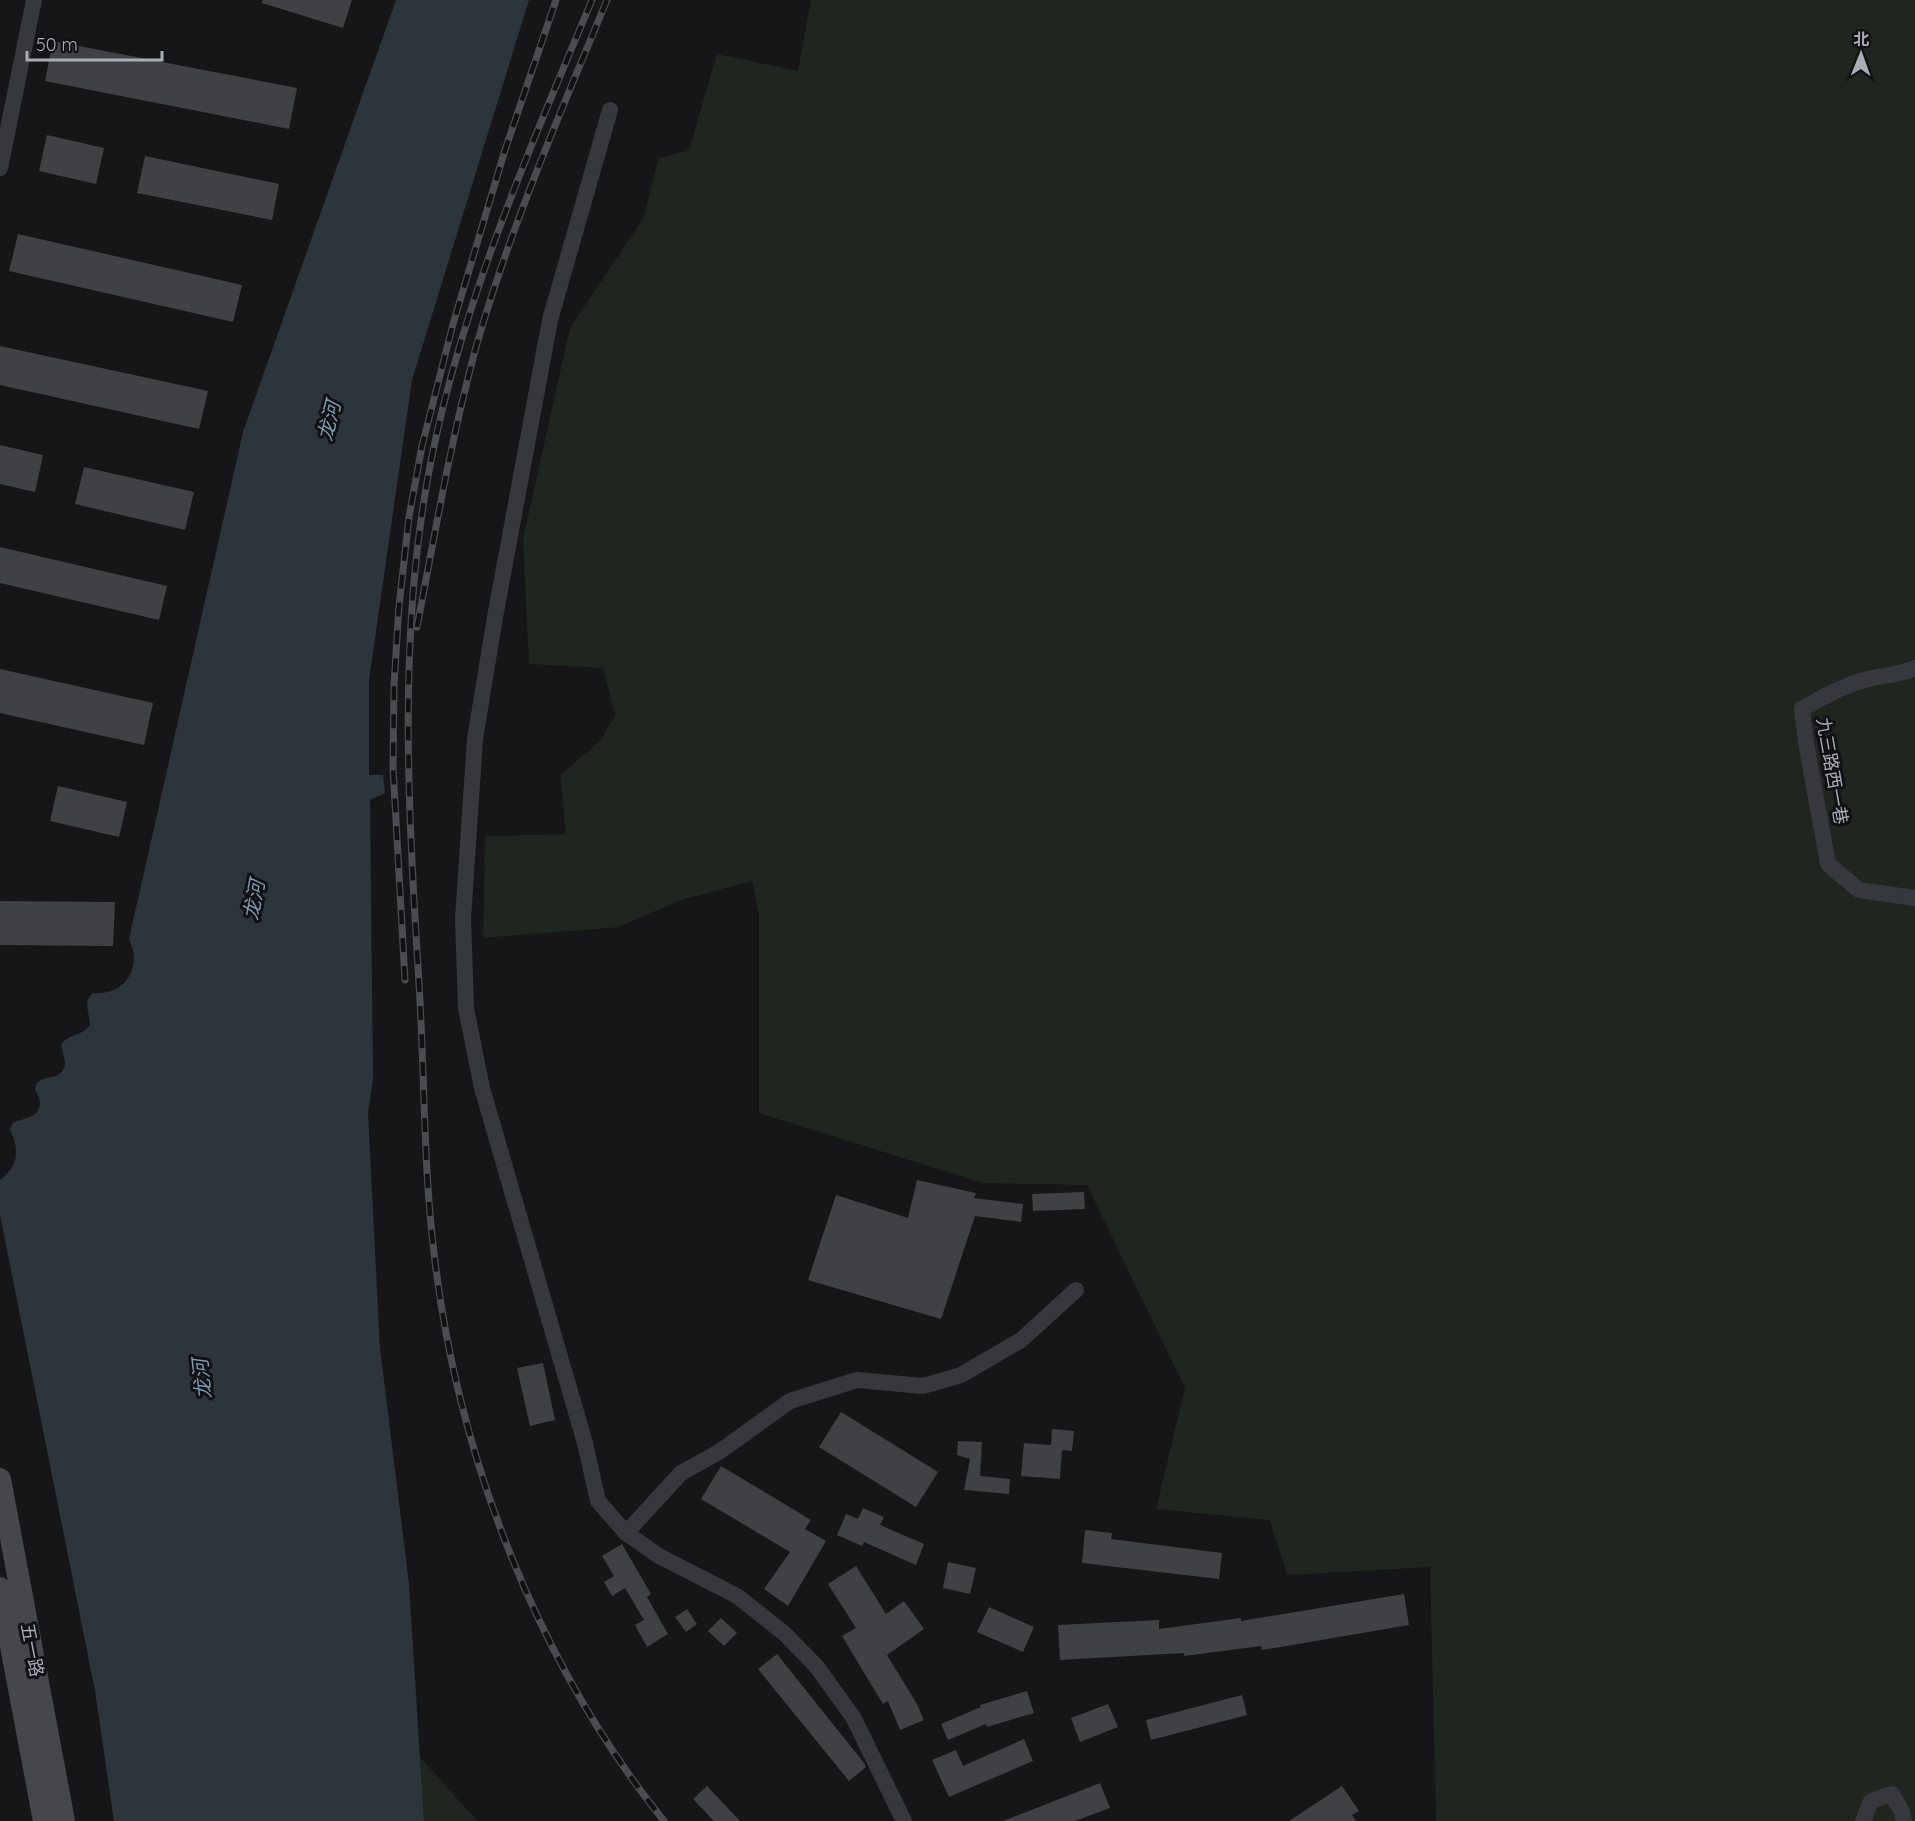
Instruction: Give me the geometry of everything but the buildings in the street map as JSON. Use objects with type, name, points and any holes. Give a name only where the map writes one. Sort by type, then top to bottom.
[{"type":"main road","name":"五一路","points":[[0,1479],[64,1821]]},
{"type":"main road","name":"五一路","points":[[0,1588],[44,1821]]},
{"type":"street","points":[[0,168],[34,0]]},
{"type":"street","points":[[610,110],[550,321],[495,617],[476,739],[463,918],[466,1008],[482,1088],[585,1443],[598,1501],[626,1533],[659,1556],[737,1596],[785,1634],[817,1666],[853,1717],[904,1821]]},
{"type":"street","name":"九三路西一巷","points":[[1915,668],[1866,680],[1832,692],[1802,709],[1828,864],[1859,890],[1915,898]]},
{"type":"street","points":[[626,1533],[681,1473],[719,1452],[790,1401],[857,1380],[923,1386],[961,1375],[1021,1340],[1076,1290]]},
{"type":"street","points":[[1863,1821],[1871,1801],[1892,1794],[1902,1812],[1904,1821]]},
{"type":"shaded area","points":[[811,0],[1915,0],[1915,1821],[1436,1821],[1430,1567],[1287,1575],[1270,1520],[1156,1509],[1185,1388],[1087,1185],[983,1183],[759,1113],[759,914],[752,881],[681,900],[618,927],[483,938],[485,836],[566,834],[560,775],[600,741],[615,715],[603,668],[529,664],[523,539],[570,328],[643,219],[659,158],[689,150],[717,54],[798,71]]},
{"type":"shaded area","points":[[420,1757],[477,1821],[424,1821]]},
{"type":"water","name":"龙河","points":[[396,0],[529,0],[412,380],[369,680],[369,775],[383,775],[385,793],[370,800],[373,1080],[368,1113],[380,1348],[409,1584],[424,1821],[114,1821],[95,1691],[0,1215],[0,1180],[11,1168],[16,1156],[10,1129],[12,1124],[33,1115],[39,1108],[39,1098],[35,1089],[39,1081],[56,1076],[63,1070],[65,1062],[61,1045],[67,1038],[83,1032],[90,1025],[87,1004],[90,996],[93,993],[116,989],[131,973],[134,957],[129,939],[243,432]]},
{"type":"railway","points":[[405,980],[393,767],[394,685],[399,606],[409,517],[422,446],[453,324],[505,150],[556,0]]},
{"type":"railway","points":[[592,0],[495,240],[455,362],[439,425],[426,488],[417,550],[412,611],[408,736],[409,798],[431,1226],[447,1335],[463,1410],[485,1484],[511,1556],[542,1627],[578,1695],[619,1760],[664,1821]]},
{"type":"railway","points":[[417,627],[451,451],[489,303],[520,215],[607,0]]}]
